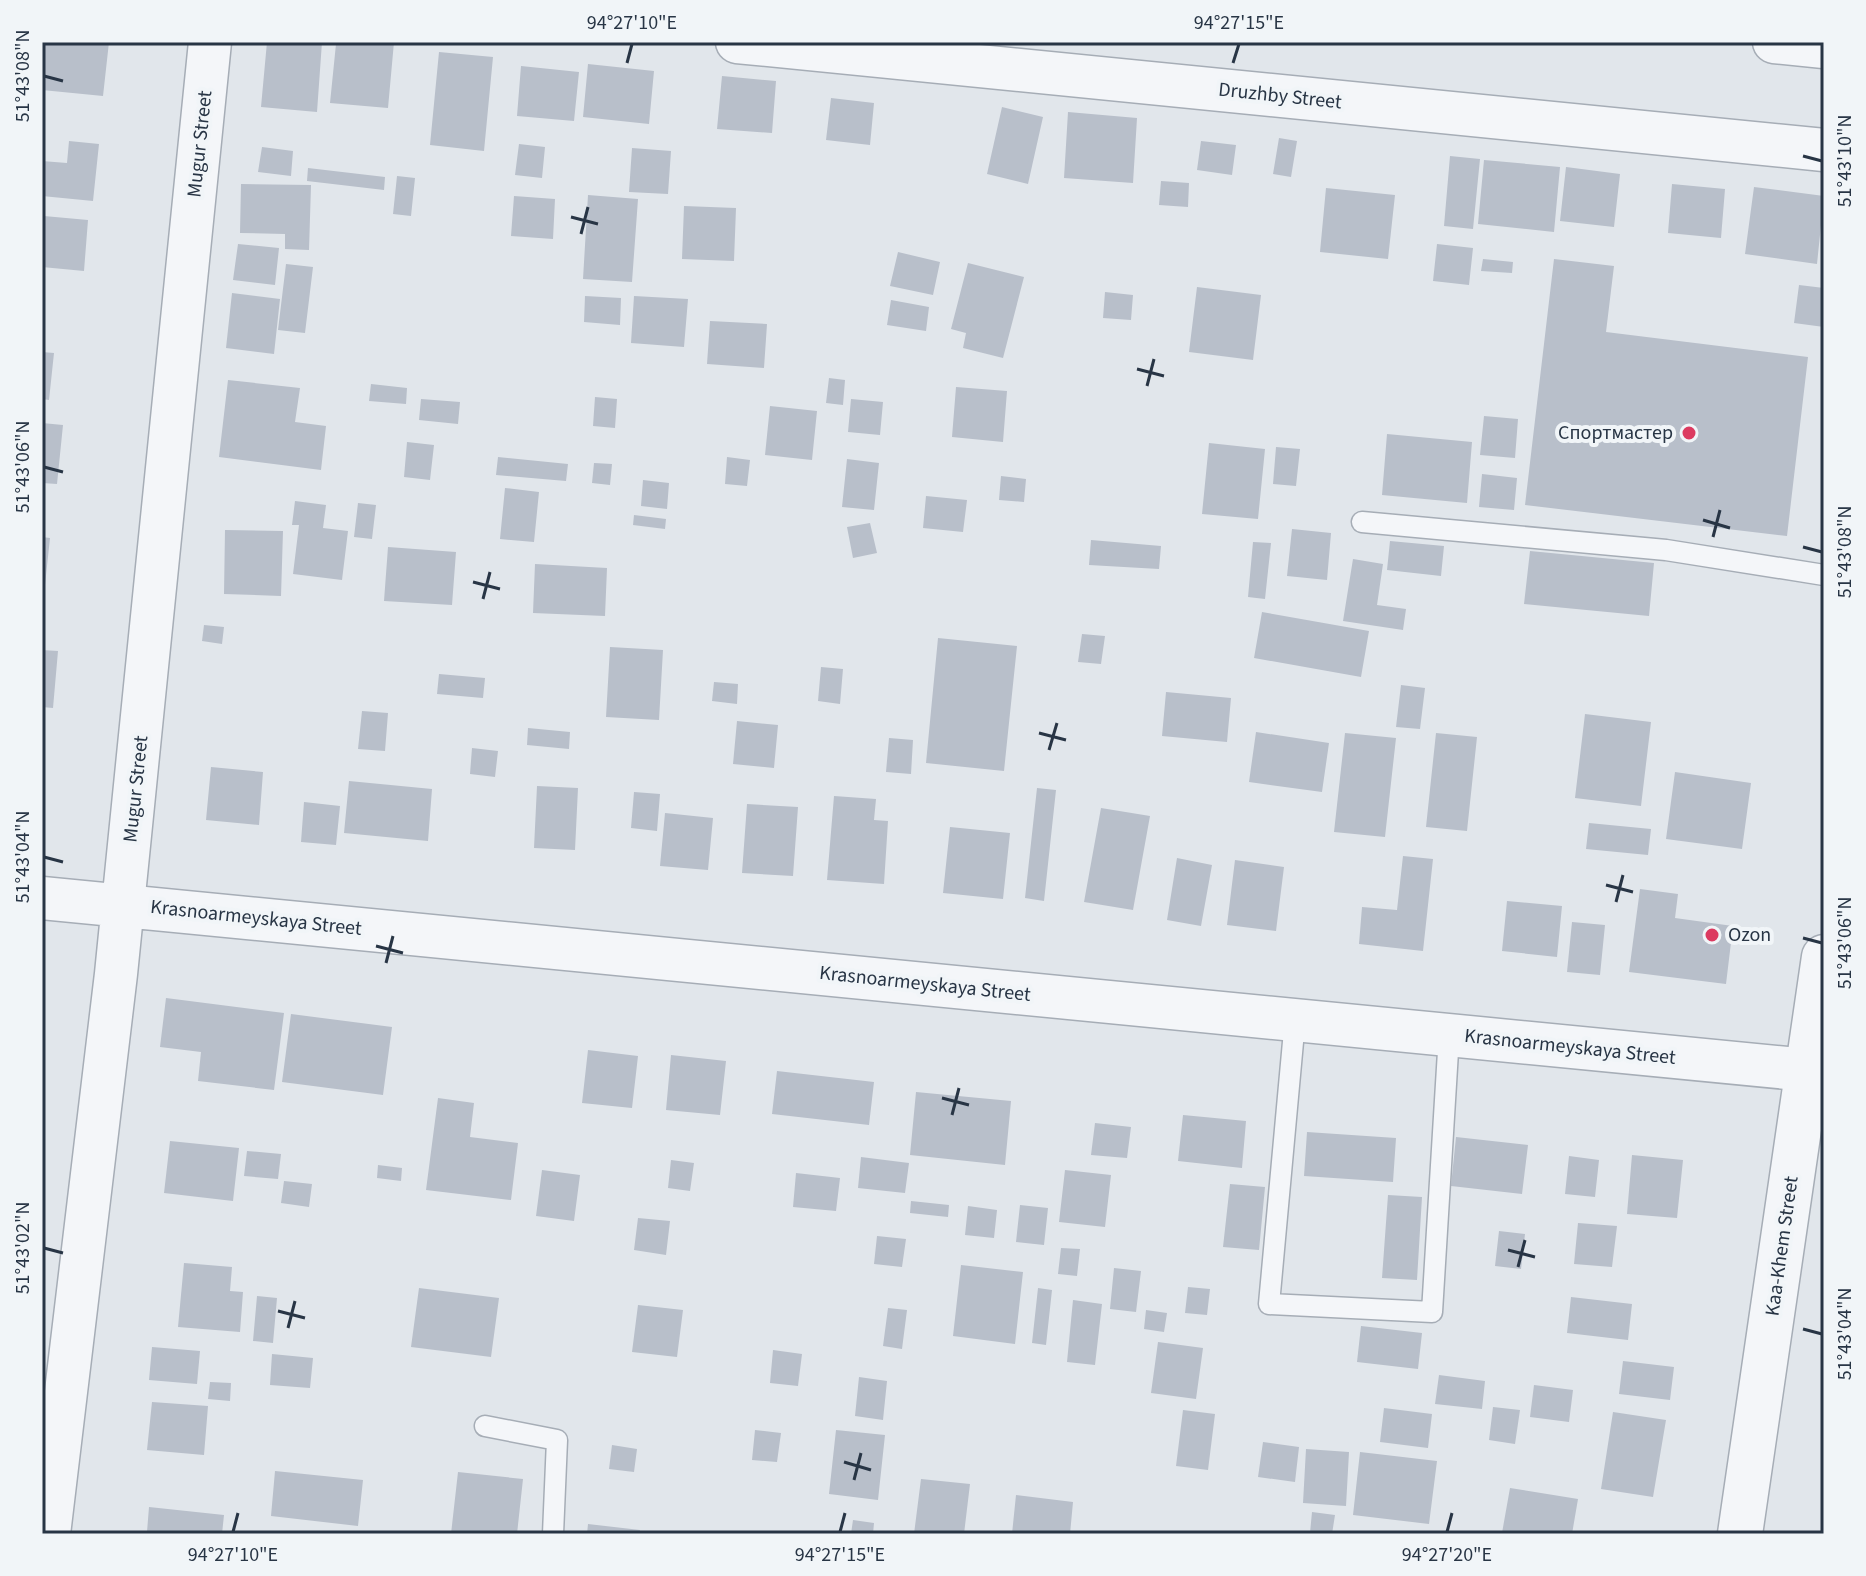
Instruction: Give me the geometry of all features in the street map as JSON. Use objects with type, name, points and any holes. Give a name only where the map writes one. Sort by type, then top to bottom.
[{"type":"street","name":"Mugur Street","points":[[49,1534],[123,905],[210,42]]},
{"type":"street","name":"Druzhby Street","points":[[737,42],[1824,150]]},
{"type":"street","points":[[1774,42],[1824,47]]},
{"type":"street","name":"Krasnoarmeyskaya Street","points":[[42,898],[1816,1073]]},
{"type":"street","name":"Kaa-Khem Street","points":[[1740,1534],[1816,1073],[1824,957]]},
{"type":"lane","points":[[1362,522],[1666,550],[1824,575]]},
{"type":"lane","points":[[1295,1020],[1269,1304],[1432,1312],[1449,1035]]},
{"type":"lane","points":[[485,1426],[557,1440],[553,1534]]},
{"type":"building","points":[[42,42],[109,42],[103,96],[42,90]]},
{"type":"building","points":[[267,42],[322,42],[317,112],[261,107]]},
{"type":"building","points":[[351,42],[394,42],[388,108],[330,103],[336,44],[350,45]]},
{"type":"building","points":[[439,52],[493,57],[484,151],[430,145]]},
{"type":"building","points":[[588,64],[654,71],[649,124],[583,117]]},
{"type":"building","points":[[521,66],[579,72],[574,121],[517,116]]},
{"type":"building","points":[[722,76],[776,81],[772,133],[717,129]]},
{"type":"building","points":[[831,98],[874,103],[870,145],[826,140]]},
{"type":"building","points":[[1002,107],[1043,117],[1028,184],[987,174]]},
{"type":"building","points":[[1068,112],[1137,118],[1133,183],[1064,178]]},
{"type":"building","points":[[1279,138],[1297,141],[1291,177],[1273,174]]},
{"type":"building","points":[[69,141],[99,144],[93,201],[42,196],[42,161],[67,163]]},
{"type":"building","points":[[1201,141],[1236,145],[1232,175],[1197,170]]},
{"type":"building","points":[[519,144],[545,147],[542,178],[515,175]]},
{"type":"building","points":[[262,147],[293,151],[291,176],[258,172]]},
{"type":"building","points":[[632,148],[671,151],[668,194],[629,192]]},
{"type":"building","points":[[1450,156],[1480,159],[1473,229],[1444,226]]},
{"type":"building","points":[[1484,160],[1560,167],[1554,232],[1478,224]]},
{"type":"building","points":[[1566,167],[1620,174],[1614,227],[1560,221]]},
{"type":"building","points":[[308,168],[385,177],[384,190],[307,181]]},
{"type":"building","points":[[397,176],[415,178],[411,216],[393,214]]},
{"type":"building","points":[[1161,181],[1189,183],[1188,207],[1159,205]]},
{"type":"building","points":[[241,184],[311,185],[309,250],[285,249],[285,234],[240,233]]},
{"type":"building","points":[[1672,184],[1725,189],[1721,238],[1668,233]]},
{"type":"building","points":[[1754,187],[1824,196],[1817,264],[1745,254]]},
{"type":"building","points":[[1326,188],[1395,195],[1388,259],[1320,252]]},
{"type":"building","points":[[588,195],[638,199],[632,282],[583,279]]},
{"type":"building","points":[[514,196],[555,199],[553,239],[511,236]]},
{"type":"building","points":[[684,206],[736,208],[734,261],[682,259]]},
{"type":"building","points":[[44,216],[88,220],[84,271],[42,267]]},
{"type":"building","points":[[238,244],[279,248],[275,285],[233,280]]},
{"type":"building","points":[[1437,244],[1473,248],[1469,285],[1433,281]]},
{"type":"building","points":[[898,252],[940,262],[933,295],[890,286]]},
{"type":"building","points":[[1483,259],[1513,262],[1512,273],[1481,271]]},
{"type":"building","points":[[1554,259],[1614,266],[1606,332],[1808,357],[1787,536],[1525,505]]},
{"type":"building","points":[[968,263],[1024,277],[1003,358],[963,348],[966,333],[951,329]]},
{"type":"building","points":[[286,264],[313,267],[305,333],[278,330]]},
{"type":"building","points":[[1799,285],[1824,288],[1824,327],[1794,323]]},
{"type":"building","points":[[1197,287],[1261,295],[1253,360],[1189,352]]},
{"type":"building","points":[[1105,292],[1133,295],[1131,320],[1103,318]]},
{"type":"building","points":[[232,293],[280,299],[274,354],[226,348]]},
{"type":"building","points":[[585,296],[621,298],[620,325],[584,322]]},
{"type":"building","points":[[634,296],[688,299],[684,347],[631,343]]},
{"type":"building","points":[[891,300],[929,307],[926,331],[887,325]]},
{"type":"building","points":[[710,321],[767,324],[764,368],[707,364]]},
{"type":"building","points":[[42,352],[54,353],[49,400],[42,399]]},
{"type":"building","points":[[829,378],[845,380],[843,405],[826,403]]},
{"type":"building","points":[[228,380],[300,388],[295,422],[326,426],[321,470],[219,457]]},
{"type":"building","points":[[371,384],[407,388],[406,404],[369,401]]},
{"type":"building","points":[[956,387],[1007,391],[1003,442],[952,437]]},
{"type":"building","points":[[595,397],[617,399],[615,428],[593,426]]},
{"type":"building","points":[[421,399],[460,402],[458,424],[419,420]]},
{"type":"building","points":[[851,399],[883,402],[880,435],[848,432]]},
{"type":"building","points":[[770,406],[817,411],[812,460],[765,455]]},
{"type":"building","points":[[1484,416],[1518,419],[1515,458],[1480,455]]},
{"type":"building","points":[[42,423],[63,425],[57,484],[42,483]]},
{"type":"building","points":[[1387,434],[1472,442],[1467,503],[1382,495]]},
{"type":"building","points":[[407,442],[434,445],[430,480],[404,477]]},
{"type":"building","points":[[1209,443],[1265,449],[1258,519],[1202,514]]},
{"type":"building","points":[[1276,447],[1300,449],[1296,486],[1273,484]]},
{"type":"building","points":[[498,457],[568,464],[566,481],[496,475]]},
{"type":"building","points":[[727,457],[750,460],[747,486],[725,484]]},
{"type":"building","points":[[847,459],[879,463],[874,510],[842,507]]},
{"type":"building","points":[[594,463],[612,464],[610,485],[592,483]]},
{"type":"building","points":[[1482,474],[1517,478],[1514,510],[1479,507]]},
{"type":"building","points":[[1001,476],[1026,479],[1024,502],[999,500]]},
{"type":"building","points":[[643,480],[669,483],[667,509],[641,506]]},
{"type":"building","points":[[505,488],[539,492],[534,542],[500,539]]},
{"type":"building","points":[[926,496],[967,500],[963,532],[923,528]]},
{"type":"building","points":[[295,501],[326,505],[323,528],[348,531],[342,580],[293,574],[299,525],[292,525]]},
{"type":"building","points":[[358,503],[376,505],[372,539],[354,537]]},
{"type":"building","points":[[634,515],[666,519],[665,529],[633,525]]},
{"type":"building","points":[[870,523],[877,553],[853,558],[847,527]]},
{"type":"building","points":[[1292,529],[1331,533],[1327,580],[1287,576]]},
{"type":"building","points":[[225,530],[283,531],[281,596],[224,594]]},
{"type":"building","points":[[42,537],[50,538],[44,594],[42,593]]},
{"type":"building","points":[[1091,540],[1161,546],[1159,569],[1089,565]]},
{"type":"building","points":[[1390,541],[1444,546],[1441,576],[1387,570]]},
{"type":"building","points":[[1253,542],[1271,543],[1265,599],[1248,597]]},
{"type":"building","points":[[388,547],[456,552],[452,605],[384,601]]},
{"type":"building","points":[[1530,551],[1654,563],[1649,616],[1524,604]]},
{"type":"building","points":[[1353,559],[1383,564],[1377,605],[1406,609],[1403,630],[1343,621]]},
{"type":"building","points":[[535,564],[607,568],[605,616],[533,613]]},
{"type":"building","points":[[1262,612],[1369,631],[1361,677],[1254,658]]},
{"type":"building","points":[[204,625],[224,627],[222,644],[202,641]]},
{"type":"building","points":[[1082,634],[1105,636],[1101,664],[1078,662]]},
{"type":"building","points":[[938,638],[1017,646],[1004,771],[926,763]]},
{"type":"building","points":[[610,647],[663,650],[659,720],[606,717]]},
{"type":"building","points":[[42,650],[58,651],[53,708],[42,707]]},
{"type":"building","points":[[821,667],[843,669],[840,704],[818,701]]},
{"type":"building","points":[[439,674],[485,678],[483,698],[437,694]]},
{"type":"building","points":[[714,682],[738,684],[737,704],[712,701]]},
{"type":"building","points":[[1401,685],[1425,688],[1420,729],[1396,727]]},
{"type":"building","points":[[1166,692],[1231,698],[1227,742],[1162,736]]},
{"type":"building","points":[[362,711],[388,713],[385,751],[358,749]]},
{"type":"building","points":[[1585,714],[1651,722],[1641,806],[1575,798]]},
{"type":"building","points":[[737,721],[778,725],[774,768],[733,764]]},
{"type":"building","points":[[528,728],[570,732],[569,749],[527,745]]},
{"type":"building","points":[[1256,732],[1329,743],[1322,792],[1249,782]]},
{"type":"building","points":[[1345,733],[1396,738],[1385,837],[1334,832]]},
{"type":"building","points":[[1436,733],[1477,737],[1467,831],[1426,827]]},
{"type":"building","points":[[889,738],[913,740],[911,774],[886,772]]},
{"type":"building","points":[[472,748],[498,751],[495,777],[470,774]]},
{"type":"building","points":[[211,767],[263,772],[259,825],[206,820]]},
{"type":"building","points":[[1675,772],[1751,783],[1742,849],[1666,839]]},
{"type":"building","points":[[349,781],[432,789],[428,841],[344,833]]},
{"type":"building","points":[[537,786],[578,788],[575,850],[534,848]]},
{"type":"building","points":[[1037,788],[1056,790],[1044,901],[1025,898]]},
{"type":"building","points":[[634,792],[660,794],[657,831],[631,828]]},
{"type":"building","points":[[834,796],[876,799],[874,820],[888,821],[884,884],[827,880]]},
{"type":"building","points":[[304,802],[340,806],[336,845],[301,842]]},
{"type":"building","points":[[747,804],[798,807],[793,876],[742,873]]},
{"type":"building","points":[[1101,808],[1150,816],[1133,910],[1084,902]]},
{"type":"building","points":[[665,813],[713,818],[708,870],[660,866]]},
{"type":"building","points":[[1589,823],[1651,829],[1648,855],[1586,849]]},
{"type":"building","points":[[950,827],[1010,833],[1003,899],[943,893]]},
{"type":"building","points":[[1403,856],[1433,859],[1423,951],[1359,944],[1362,907],[1397,910]]},
{"type":"building","points":[[1177,858],[1212,865],[1201,926],[1167,920]]},
{"type":"building","points":[[1235,860],[1284,867],[1276,931],[1227,925]]},
{"type":"building","points":[[1640,889],[1678,894],[1675,918],[1733,926],[1726,984],[1629,972]]},
{"type":"building","points":[[1507,901],[1562,906],[1557,957],[1502,951]]},
{"type":"building","points":[[1572,922],[1605,925],[1600,975],[1567,972]]},
{"type":"building","points":[[166,998],[284,1013],[274,1090],[198,1081],[201,1052],[160,1047]]},
{"type":"building","points":[[291,1014],[392,1027],[383,1095],[282,1082]]},
{"type":"building","points":[[588,1050],[638,1056],[632,1108],[582,1103]]},
{"type":"building","points":[[671,1055],[726,1061],[720,1115],[666,1110]]},
{"type":"building","points":[[777,1071],[874,1082],[869,1125],[772,1114]]},
{"type":"building","points":[[916,1092],[1011,1101],[1005,1165],[910,1155]]},
{"type":"building","points":[[438,1098],[474,1103],[470,1137],[518,1143],[511,1200],[426,1190]]},
{"type":"building","points":[[1183,1115],[1246,1121],[1242,1168],[1178,1161]]},
{"type":"building","points":[[1095,1123],[1131,1127],[1127,1158],[1091,1155]]},
{"type":"building","points":[[1307,1132],[1396,1138],[1393,1182],[1304,1176]]},
{"type":"building","points":[[1456,1137],[1528,1145],[1522,1194],[1451,1186]]},
{"type":"building","points":[[170,1141],[239,1148],[233,1201],[164,1193]]},
{"type":"building","points":[[247,1151],[281,1154],[278,1179],[244,1176]]},
{"type":"building","points":[[1632,1155],[1683,1160],[1677,1218],[1627,1214]]},
{"type":"building","points":[[1569,1156],[1599,1160],[1595,1197],[1565,1194]]},
{"type":"building","points":[[861,1157],[909,1163],[905,1193],[858,1188]]},
{"type":"building","points":[[671,1160],[694,1163],[690,1191],[668,1188]]},
{"type":"building","points":[[378,1165],[402,1168],[401,1181],[377,1178]]},
{"type":"building","points":[[542,1170],[580,1175],[574,1221],[536,1216]]},
{"type":"building","points":[[1065,1170],[1111,1175],[1105,1227],[1059,1222]]},
{"type":"building","points":[[796,1173],[840,1178],[836,1211],[793,1207]]},
{"type":"building","points":[[284,1181],[312,1184],[309,1207],[281,1203]]},
{"type":"building","points":[[1230,1184],[1265,1187],[1259,1250],[1223,1247]]},
{"type":"building","points":[[1388,1195],[1422,1197],[1417,1280],[1382,1278]]},
{"type":"building","points":[[911,1201],[949,1205],[948,1217],[910,1213]]},
{"type":"building","points":[[1020,1205],[1048,1208],[1044,1245],[1016,1242]]},
{"type":"building","points":[[968,1206],[997,1210],[994,1238],[965,1235]]},
{"type":"building","points":[[638,1218],[670,1221],[666,1255],[634,1250]]},
{"type":"building","points":[[1578,1223],[1617,1226],[1612,1267],[1574,1264]]},
{"type":"building","points":[[1499,1231],[1525,1234],[1521,1269],[1495,1266]]},
{"type":"building","points":[[877,1236],[906,1239],[902,1267],[874,1264]]},
{"type":"building","points":[[1061,1248],[1080,1249],[1077,1276],[1058,1274]]},
{"type":"building","points":[[184,1263],[232,1267],[230,1291],[243,1292],[240,1332],[178,1327]]},
{"type":"building","points":[[961,1265],[1023,1272],[1015,1344],[953,1336]]},
{"type":"building","points":[[1114,1268],[1141,1271],[1136,1312],[1110,1309]]},
{"type":"building","points":[[1188,1287],[1210,1289],[1207,1315],[1185,1313]]},
{"type":"building","points":[[419,1288],[499,1298],[491,1357],[411,1347]]},
{"type":"building","points":[[1038,1288],[1052,1290],[1046,1345],[1032,1343]]},
{"type":"building","points":[[257,1296],[277,1298],[273,1343],[253,1341]]},
{"type":"building","points":[[1571,1297],[1632,1304],[1628,1340],[1567,1333]]},
{"type":"building","points":[[1073,1300],[1102,1304],[1095,1365],[1067,1362]]},
{"type":"building","points":[[638,1305],[683,1310],[677,1357],[632,1352]]},
{"type":"building","points":[[888,1308],[907,1310],[902,1349],[883,1346]]},
{"type":"building","points":[[1146,1310],[1167,1313],[1164,1332],[1144,1329]]},
{"type":"building","points":[[1361,1326],[1422,1333],[1418,1369],[1357,1362]]},
{"type":"building","points":[[1158,1342],[1203,1348],[1196,1399],[1151,1393]]},
{"type":"building","points":[[152,1347],[200,1351],[197,1384],[149,1380]]},
{"type":"building","points":[[773,1350],[802,1354],[798,1386],[770,1383]]},
{"type":"building","points":[[272,1354],[313,1358],[310,1388],[270,1385]]},
{"type":"building","points":[[1623,1361],[1674,1367],[1670,1400],[1619,1394]]},
{"type":"building","points":[[1439,1375],[1485,1381],[1482,1409],[1435,1404]]},
{"type":"building","points":[[859,1377],[887,1381],[883,1420],[855,1416]]},
{"type":"building","points":[[210,1382],[231,1383],[230,1401],[208,1399]]},
{"type":"building","points":[[1534,1385],[1573,1390],[1569,1422],[1530,1417]]},
{"type":"building","points":[[152,1402],[208,1406],[204,1455],[147,1450]]},
{"type":"building","points":[[1493,1407],[1520,1410],[1515,1444],[1489,1440]]},
{"type":"building","points":[[1384,1408],[1432,1414],[1428,1448],[1380,1442]]},
{"type":"building","points":[[1183,1410],[1215,1414],[1208,1470],[1176,1466]]},
{"type":"building","points":[[1613,1412],[1666,1420],[1653,1497],[1601,1489]]},
{"type":"building","points":[[755,1430],[781,1433],[777,1462],[752,1460]]},
{"type":"building","points":[[836,1430],[885,1435],[878,1500],[829,1494]]},
{"type":"building","points":[[1263,1442],[1299,1447],[1295,1482],[1258,1477]]},
{"type":"building","points":[[612,1445],[637,1449],[634,1472],[609,1469]]},
{"type":"building","points":[[1306,1449],[1349,1452],[1346,1506],[1303,1503]]},
{"type":"building","points":[[1360,1452],[1437,1461],[1429,1524],[1353,1515]]},
{"type":"building","points":[[275,1471],[363,1480],[358,1526],[271,1516]]},
{"type":"building","points":[[458,1472],[523,1479],[517,1534],[451,1534]]},
{"type":"building","points":[[921,1479],[970,1484],[964,1534],[914,1534]]},
{"type":"building","points":[[1510,1488],[1578,1499],[1572,1534],[1502,1533]]},
{"type":"building","points":[[1016,1495],[1073,1502],[1070,1534],[1012,1534]]},
{"type":"building","points":[[149,1507],[224,1515],[222,1534],[147,1532]]},
{"type":"building","points":[[1312,1512],[1335,1515],[1332,1534],[1310,1533]]},
{"type":"building","points":[[853,1520],[874,1523],[873,1534],[851,1534]]},
{"type":"building","points":[[588,1524],[640,1530],[639,1534],[587,1534]]},
{"type":"place","name":"Спортмастер","points":[[1689,433]]},
{"type":"place","name":"Ozon","points":[[1712,935]]}]
